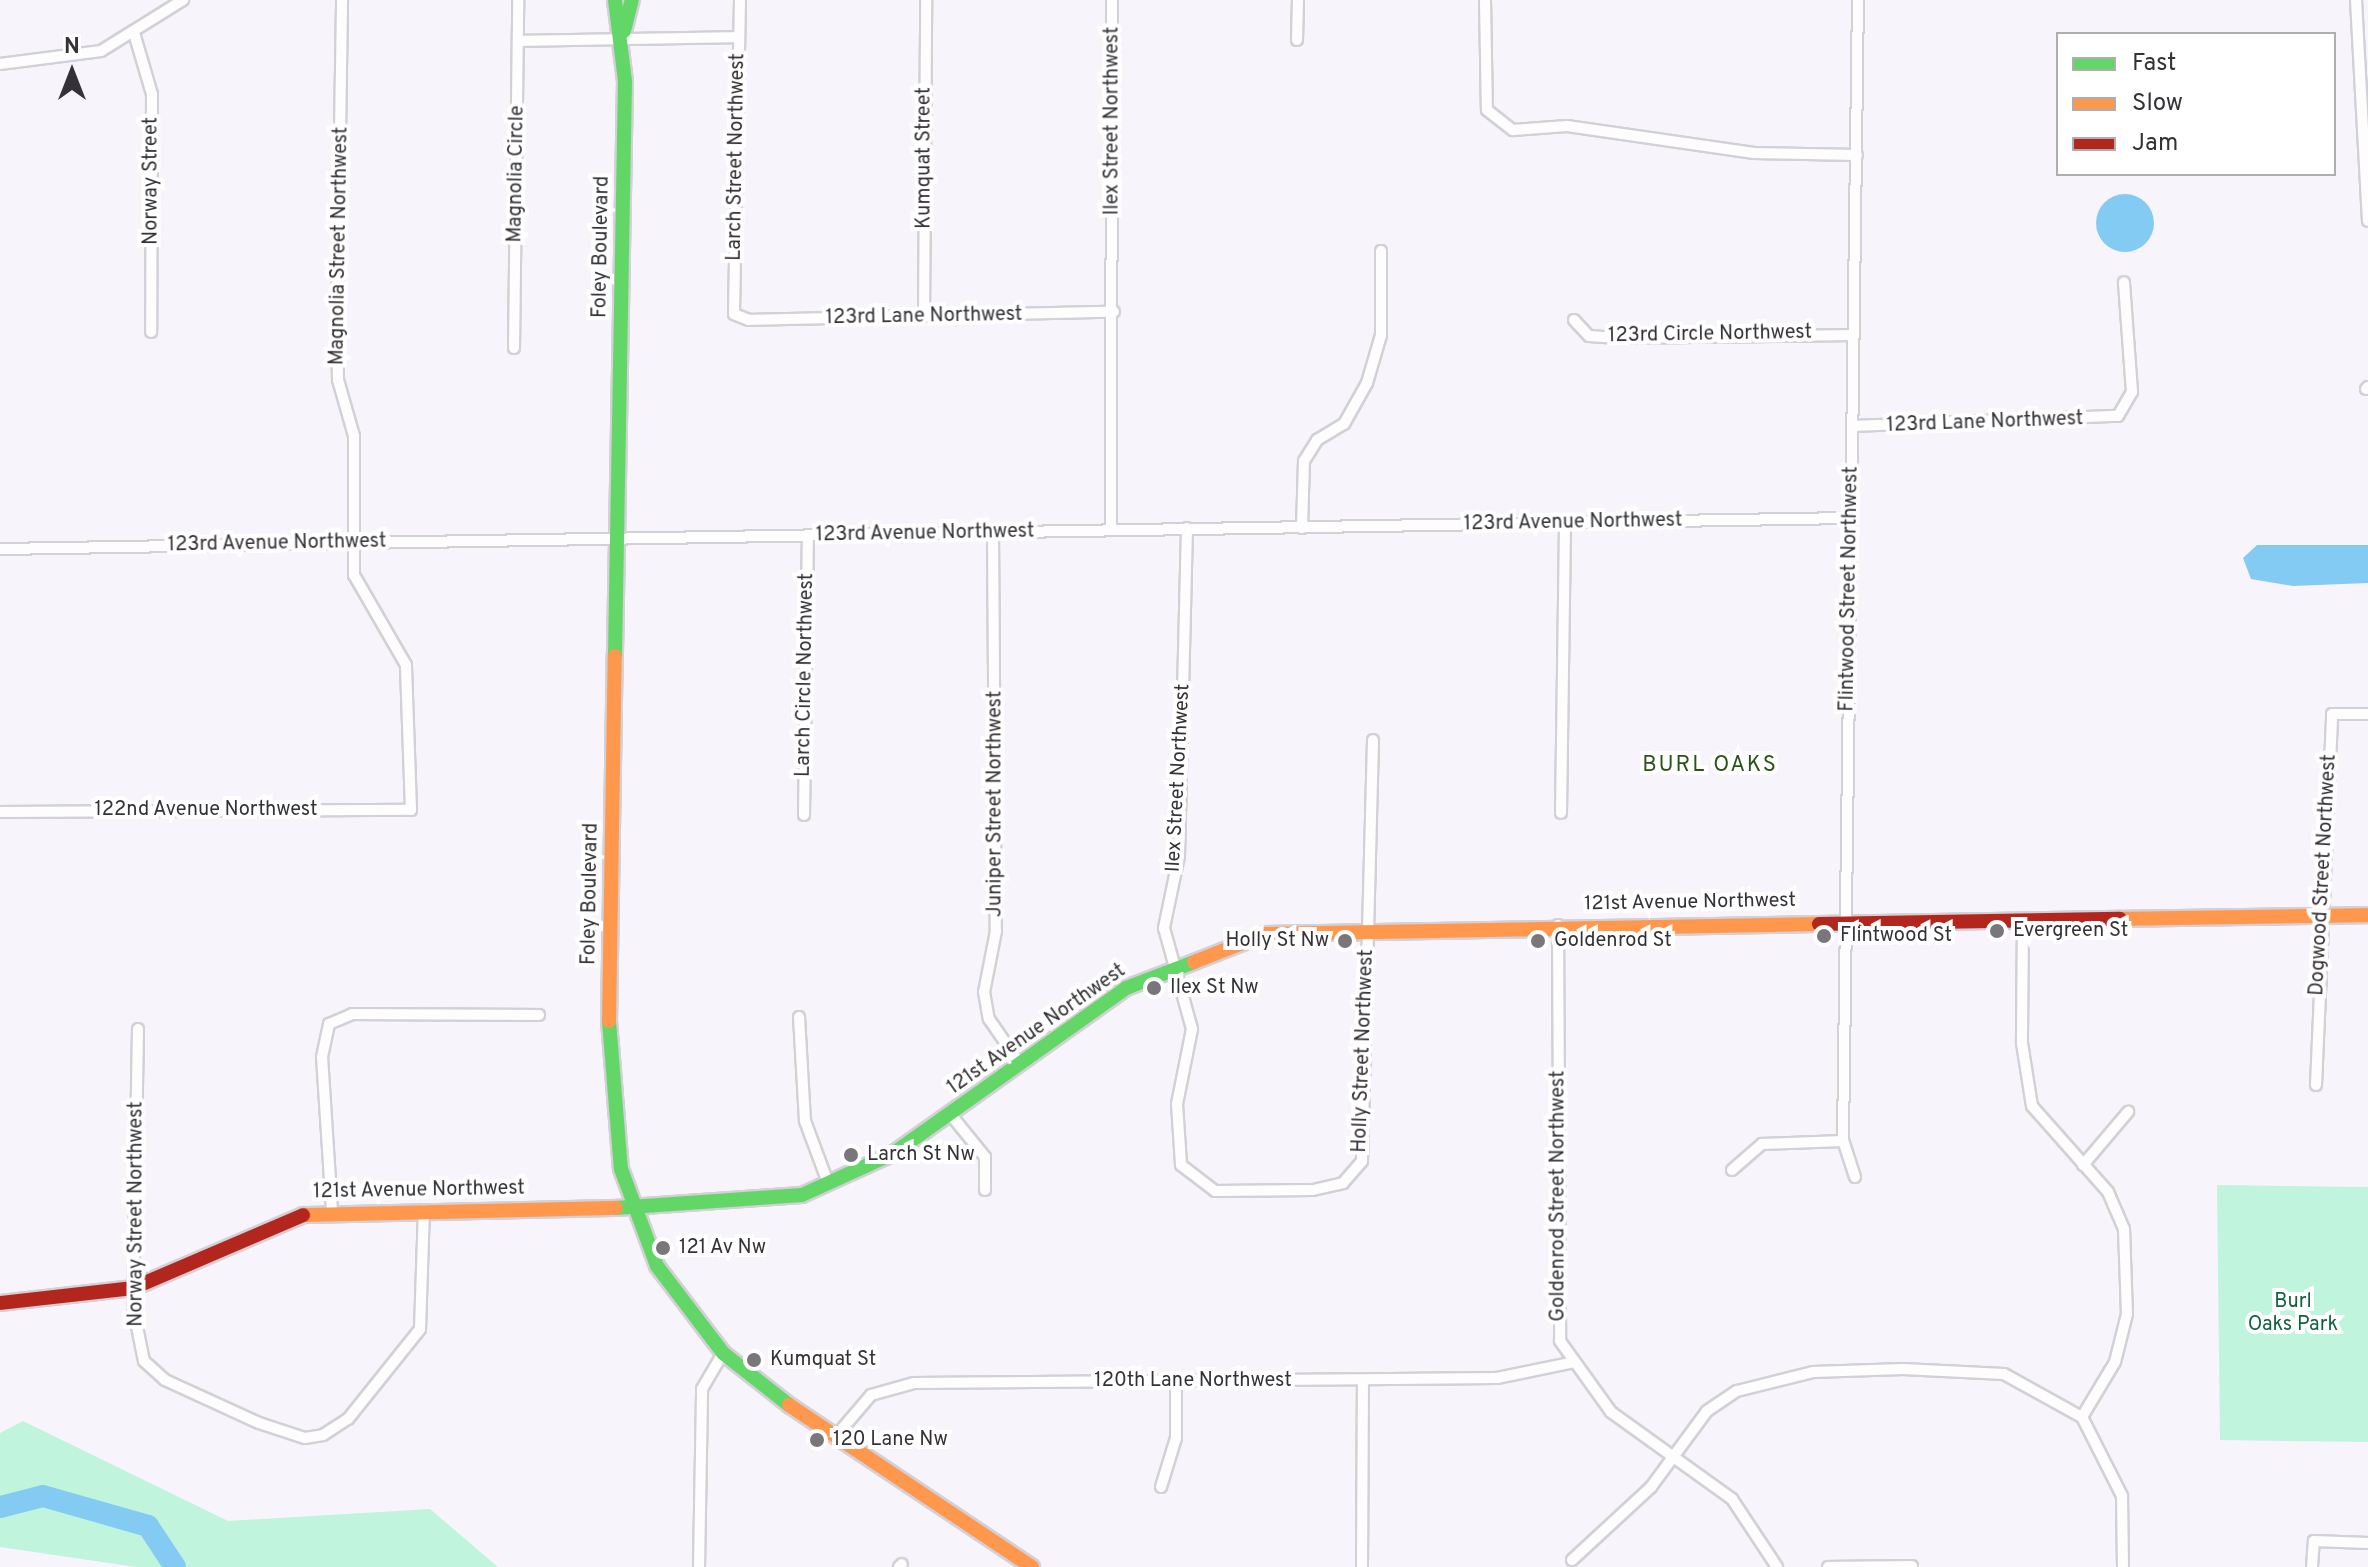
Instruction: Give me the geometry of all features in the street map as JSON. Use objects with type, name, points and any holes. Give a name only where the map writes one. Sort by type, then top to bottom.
[{"type":"street","points":[[0,64],[68,60],[134,33],[183,0]]},
{"type":"street","name":"Magnolia Street Northwest","points":[[342,0],[338,380],[354,436],[354,543],[364,602],[406,665],[411,810]]},
{"type":"street","name":"Magnolia Circle","points":[[514,348],[518,0]]},
{"type":"street","name":"Foley Boulevard","points":[[615,0],[624,35]]},
{"type":"street","name":"Foley Boulevard","points":[[632,0],[624,35],[608,1074],[614,1140],[657,1266],[723,1353],[836,1436],[1032,1567]]},
{"type":"street","name":"Larch Street Northwest","points":[[734,314],[740,0]]},
{"type":"street","name":"Kumquat Street","points":[[924,316],[926,0]]},
{"type":"street","name":"Ilex Street Northwest","points":[[1111,530],[1114,312],[1112,0]]},
{"type":"street","points":[[1297,40],[1298,0]]},
{"type":"street","points":[[1485,0],[1487,110],[1494,121],[1513,130],[1604,129],[1754,153],[1857,155]]},
{"type":"street","name":"Flintwood Street Northwest","points":[[1855,1177],[1843,1141],[1858,0]]},
{"type":"street","points":[[2356,0],[2365,70],[2368,221]]},
{"type":"street","name":"Norway Street","points":[[134,33],[152,94],[151,332]]},
{"type":"street","points":[[519,41],[624,35],[739,37]]},
{"type":"street","points":[[1302,528],[1304,461],[1317,440],[1344,424],[1367,383],[1381,335],[1381,251]]},
{"type":"street","name":"123rd Lane Northwest","points":[[1852,426],[2118,416],[2132,392],[2124,282]]},
{"type":"street","name":"123rd Lane Northwest","points":[[734,314],[749,320],[1114,312]]},
{"type":"street","name":"123rd Circle Northwest","points":[[1574,320],[1589,336],[1615,338],[1854,335]]},
{"type":"street","name":"123rd Avenue Northwest","points":[[0,549],[1851,518]]},
{"type":"street","points":[[1561,813],[1565,523]]},
{"type":"street","name":"Ilex Street Northwest","points":[[1181,1165],[1177,1104],[1192,1029],[1164,928],[1179,856],[1187,528]]},
{"type":"street","name":"Juniper Street Northwest","points":[[993,533],[996,931],[984,992],[989,1019],[1020,1064]]},
{"type":"street","name":"Larch Circle Northwest","points":[[804,815],[808,536]]},
{"type":"street","name":"Dogwood Street Northwest","points":[[2316,1085],[2318,915],[2332,714],[2368,714]]},
{"type":"street","name":"Holly Street Northwest","points":[[1181,1165],[1215,1191],[1313,1190],[1354,1172],[1366,1125],[1373,740]]},
{"type":"street","name":"122nd Avenue Northwest","points":[[0,812],[411,810]]},
{"type":"street","name":"121st Avenue Northwest","points":[[0,1303],[133,1288],[263,1224],[332,1211],[736,1205],[828,1183],[861,1172],[951,1115],[1126,988],[1172,965],[1265,934],[1368,928],[2368,915]]},
{"type":"street","points":[[2023,920],[2022,1043],[2032,1106],[2108,1192],[2124,1229],[2127,1314],[2115,1362],[2082,1417]]},
{"type":"street","name":"Goldenrod Street Northwest","points":[[1558,925],[1555,1295],[1570,1363],[1611,1412],[1674,1453],[1732,1499],[1777,1567]]},
{"type":"street","points":[[332,1211],[322,1057],[328,1027],[352,1014],[539,1015]]},
{"type":"street","points":[[799,1017],[805,1121],[828,1183]]},
{"type":"street","name":"Norway Street Northwest","points":[[138,1029],[133,1288],[144,1361],[165,1380],[305,1438],[348,1419],[420,1329],[424,1210]]},
{"type":"street","points":[[2083,1165],[2128,1112]]},
{"type":"street","points":[[951,1115],[985,1157],[985,1190]]},
{"type":"street","points":[[1732,1170],[1762,1144],[1843,1141]]},
{"type":"street","points":[[699,1567],[702,1389],[723,1353]]},
{"type":"street","name":"120th Lane Northwest","points":[[836,1436],[871,1395],[900,1385],[1497,1378],[1570,1363]]},
{"type":"street","points":[[1572,1560],[1615,1525],[1707,1411],[1737,1391],[1813,1372],[2004,1374],[2082,1417],[2122,1496],[2123,1567]]},
{"type":"street","points":[[1362,1567],[1363,1380]]},
{"type":"street","points":[[1161,1487],[1176,1438],[1176,1381]]},
{"type":"street","points":[[2312,1567],[2314,1541],[2368,1543]]},
{"type":"street","points":[[1828,1567],[1912,1566]]},
{"type":"green space","name":"Burl Oaks Park","points":[[2217,1185],[2368,1187],[2368,1442],[2220,1440]]},
{"type":"green space","points":[[23,1421],[228,1521],[430,1509],[498,1567],[136,1567],[0,1547],[0,1433]]},
{"type":"water","points":[[2125,194],[2146,202],[2154,223],[2146,244],[2125,252],[2104,244],[2096,223],[2104,202]]},
{"type":"water","points":[[2257,545],[2368,545],[2368,583],[2293,586],[2251,579],[2243,558]]},
{"type":"waterway","points":[[0,1507],[43,1496],[148,1526],[175,1567]]},
{"type":"traffic: fast","points":[[615,0],[625,81],[615,656]]},
{"type":"traffic: fast","points":[[624,31],[632,0]]},
{"type":"traffic: fast","points":[[616,1208],[802,1195],[894,1153],[1126,988],[1194,962]]},
{"type":"traffic: fast","points":[[609,1021],[621,1169],[657,1266],[723,1353],[789,1405]]},
{"type":"traffic: slow","points":[[609,1021],[615,656]]},
{"type":"traffic: slow","points":[[2120,919],[2368,915]]},
{"type":"traffic: slow","points":[[1194,962],[1265,934],[1819,924]]},
{"type":"traffic: slow","points":[[303,1215],[616,1208]]},
{"type":"traffic: slow","points":[[789,1405],[1032,1567]]},
{"type":"traffic: jam","points":[[1819,924],[2120,919]]},
{"type":"traffic: jam","points":[[0,1303],[133,1288],[303,1215]]},
{"type":"place","name":"Evergreen St","points":[[1997,931]]},
{"type":"place","name":"Flintwood St","points":[[1824,936]]},
{"type":"place","name":"Holly St Nw","points":[[1345,941]]},
{"type":"place","name":"Goldenrod St","points":[[1538,941]]},
{"type":"place","name":"Ilex St Nw","points":[[1154,988]]},
{"type":"place","name":"Larch St Nw","points":[[851,1155]]},
{"type":"place","name":"121 Av Nw","points":[[663,1248]]},
{"type":"place","name":"Kumquat St","points":[[754,1360]]},
{"type":"place","name":"120 Lane Nw","points":[[817,1440]]},
{"type":"district","name":"BURL OAKS","points":[[1710,766]]}]
